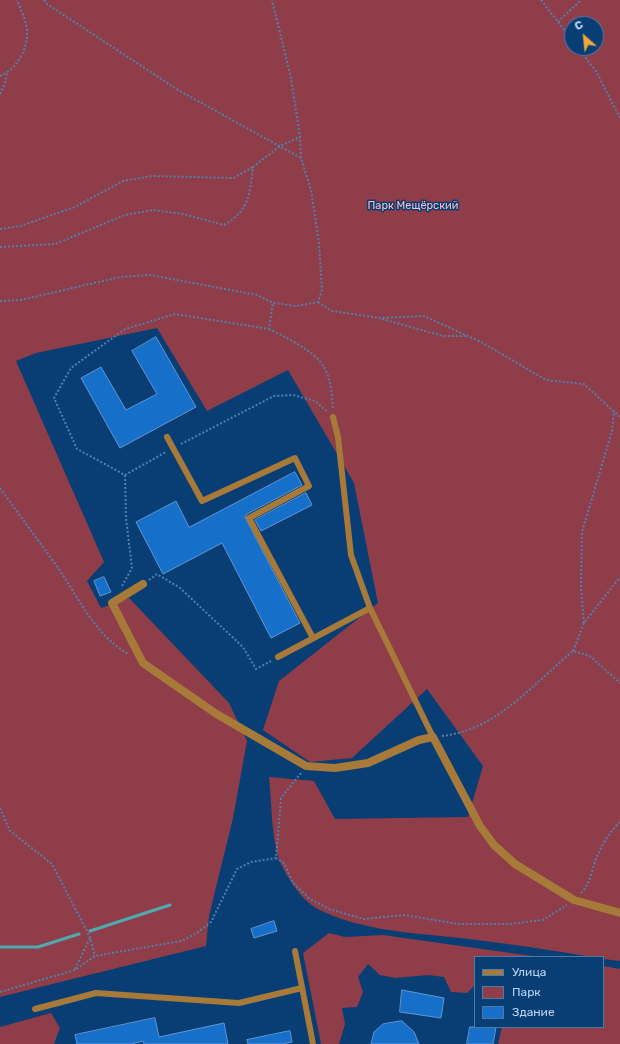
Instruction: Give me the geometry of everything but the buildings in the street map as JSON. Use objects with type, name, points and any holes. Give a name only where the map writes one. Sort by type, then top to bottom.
[{"type":"street","points":[[143,584],[112,603],[143,664],[215,714],[306,766],[335,768],[368,763],[419,740],[433,737],[480,826],[494,845],[515,864],[574,900],[620,913]]},
{"type":"lane","points":[[333,417],[338,437],[351,555],[370,608],[433,737]]},
{"type":"lane","points":[[167,437],[202,502],[295,458],[309,486],[250,518],[313,638]]},
{"type":"lane","points":[[278,657],[370,608]]},
{"type":"lane","points":[[295,951],[313,1044]]},
{"type":"lane","points":[[35,1008],[96,992],[239,1003],[302,988]]},
{"type":"path","points":[[0,94],[7,74],[20,59],[27,39],[26,25],[17,0]]},
{"type":"path","points":[[44,0],[47,4],[178,90],[301,158]]},
{"type":"path","points":[[272,0],[291,78],[300,137],[301,158],[311,190],[319,243],[322,290],[318,302]]},
{"type":"path","points":[[541,0],[564,30]]},
{"type":"path","points":[[558,22],[581,0]]},
{"type":"path","points":[[584,56],[596,71],[620,118]]},
{"type":"path","points":[[0,76],[7,74]]},
{"type":"path","points":[[0,229],[20,226],[75,207],[123,181],[152,176],[234,178],[253,167],[280,146],[300,137]]},
{"type":"path","points":[[0,247],[55,244],[125,216],[153,210],[183,214],[224,225],[237,218],[245,205],[250,194],[253,167]]},
{"type":"path","points":[[0,301],[21,300],[120,277],[150,275],[257,295],[273,303],[296,306],[318,302],[332,311],[380,318],[419,331],[443,336],[469,336]]},
{"type":"path","points":[[269,329],[273,303]]},
{"type":"path","points":[[126,474],[77,449],[54,398],[71,368],[124,329],[175,314],[269,329],[300,345],[324,367],[332,392],[333,417]]},
{"type":"path","points":[[380,318],[424,316],[483,343],[546,380],[584,384],[620,417]]},
{"type":"path","points":[[126,474],[274,396],[293,395],[315,401],[333,417]]},
{"type":"path","points":[[584,623],[581,589],[582,532],[612,432],[614,411]]},
{"type":"path","points":[[112,603],[132,568],[126,518],[126,474]]},
{"type":"path","points":[[0,488],[56,566],[93,623],[114,646],[143,664]]},
{"type":"path","points":[[157,574],[180,588],[243,647],[256,669],[278,657]]},
{"type":"path","points":[[433,737],[466,731],[496,716],[515,704],[549,671],[573,651],[584,623],[620,577]]},
{"type":"path","points":[[573,651],[590,656],[620,683]]},
{"type":"path","points":[[276,858],[281,798],[306,766]]},
{"type":"path","points":[[0,808],[10,832],[52,864],[90,937],[95,956]]},
{"type":"path","points":[[0,992],[75,970],[95,956],[181,941],[197,933],[211,922],[237,870],[251,862],[276,858],[284,862],[293,883],[310,899],[329,909],[364,919],[404,915],[458,924],[511,924],[543,920],[557,913],[586,889],[597,856],[614,828],[620,822]]},
{"type":"path","points":[[75,970],[90,937]]},
{"type":"green space","name":"Парк Мещёрский","points":[[0,0],[620,0],[620,961],[604,959],[604,956],[585,956],[500,943],[371,927],[333,916],[316,908],[296,889],[288,877],[278,857],[272,823],[269,777],[314,781],[335,819],[468,817],[483,766],[427,689],[352,758],[310,762],[263,730],[279,681],[378,603],[354,483],[288,370],[207,411],[157,328],[36,353],[16,361],[104,562],[87,581],[101,608],[129,598],[229,703],[247,741],[233,818],[209,916],[206,946],[0,997]]},
{"type":"green space","points":[[329,933],[345,937],[383,935],[532,956],[474,956],[474,986],[467,993],[451,992],[444,977],[428,975],[395,978],[380,975],[368,964],[358,977],[363,992],[357,1007],[342,1008],[345,1024],[339,1044],[321,1044],[303,953]]},
{"type":"green space","points":[[604,966],[620,969],[620,1044],[498,1044],[502,1028],[604,1028]]},
{"type":"green space","points":[[51,1013],[60,1028],[54,1044],[0,1044],[0,1027]]},
{"type":"waterway","points":[[90,931],[170,905]]},
{"type":"waterway","points":[[0,947],[38,947],[79,934]]}]
